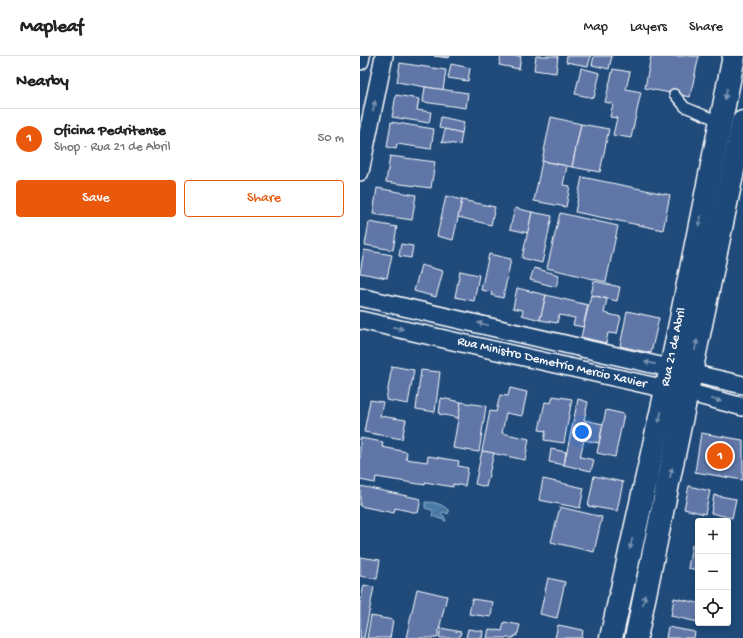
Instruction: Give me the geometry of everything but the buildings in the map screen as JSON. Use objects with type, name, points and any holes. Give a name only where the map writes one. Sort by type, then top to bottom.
[{"type":"street","points":[[360,61],[361,56]]},
{"type":"street","points":[[360,172],[364,130],[384,56]]},
{"type":"street","name":"Rua 21 de Abril","points":[[636,638],[683,378],[733,125],[734,56]]},
{"type":"street","name":"Rua Ministro Demetrio Mercio Xavier","points":[[360,297],[508,330],[683,378],[743,385]]},
{"type":"street","name":"Rua Ministro Demetrio Mercio Xavier","points":[[360,320],[666,389]]},
{"type":"street","points":[[502,352],[508,330]]},
{"type":"street","name":"Rua 21 de Abril","points":[[611,638],[666,389],[683,378]]},
{"type":"street","name":"Rua Ministro Demetrio Mercio Xavier","points":[[683,378],[743,407]]},
{"type":"lane","points":[[674,94],[685,107],[733,125]]},
{"type":"water","points":[[425,502],[432,502],[447,509],[449,511],[448,514],[443,512],[441,514],[444,516],[446,521],[432,516],[432,510],[425,508]]},
{"type":"place","name":"Oficina Pedritense","points":[[720,456]]}]
